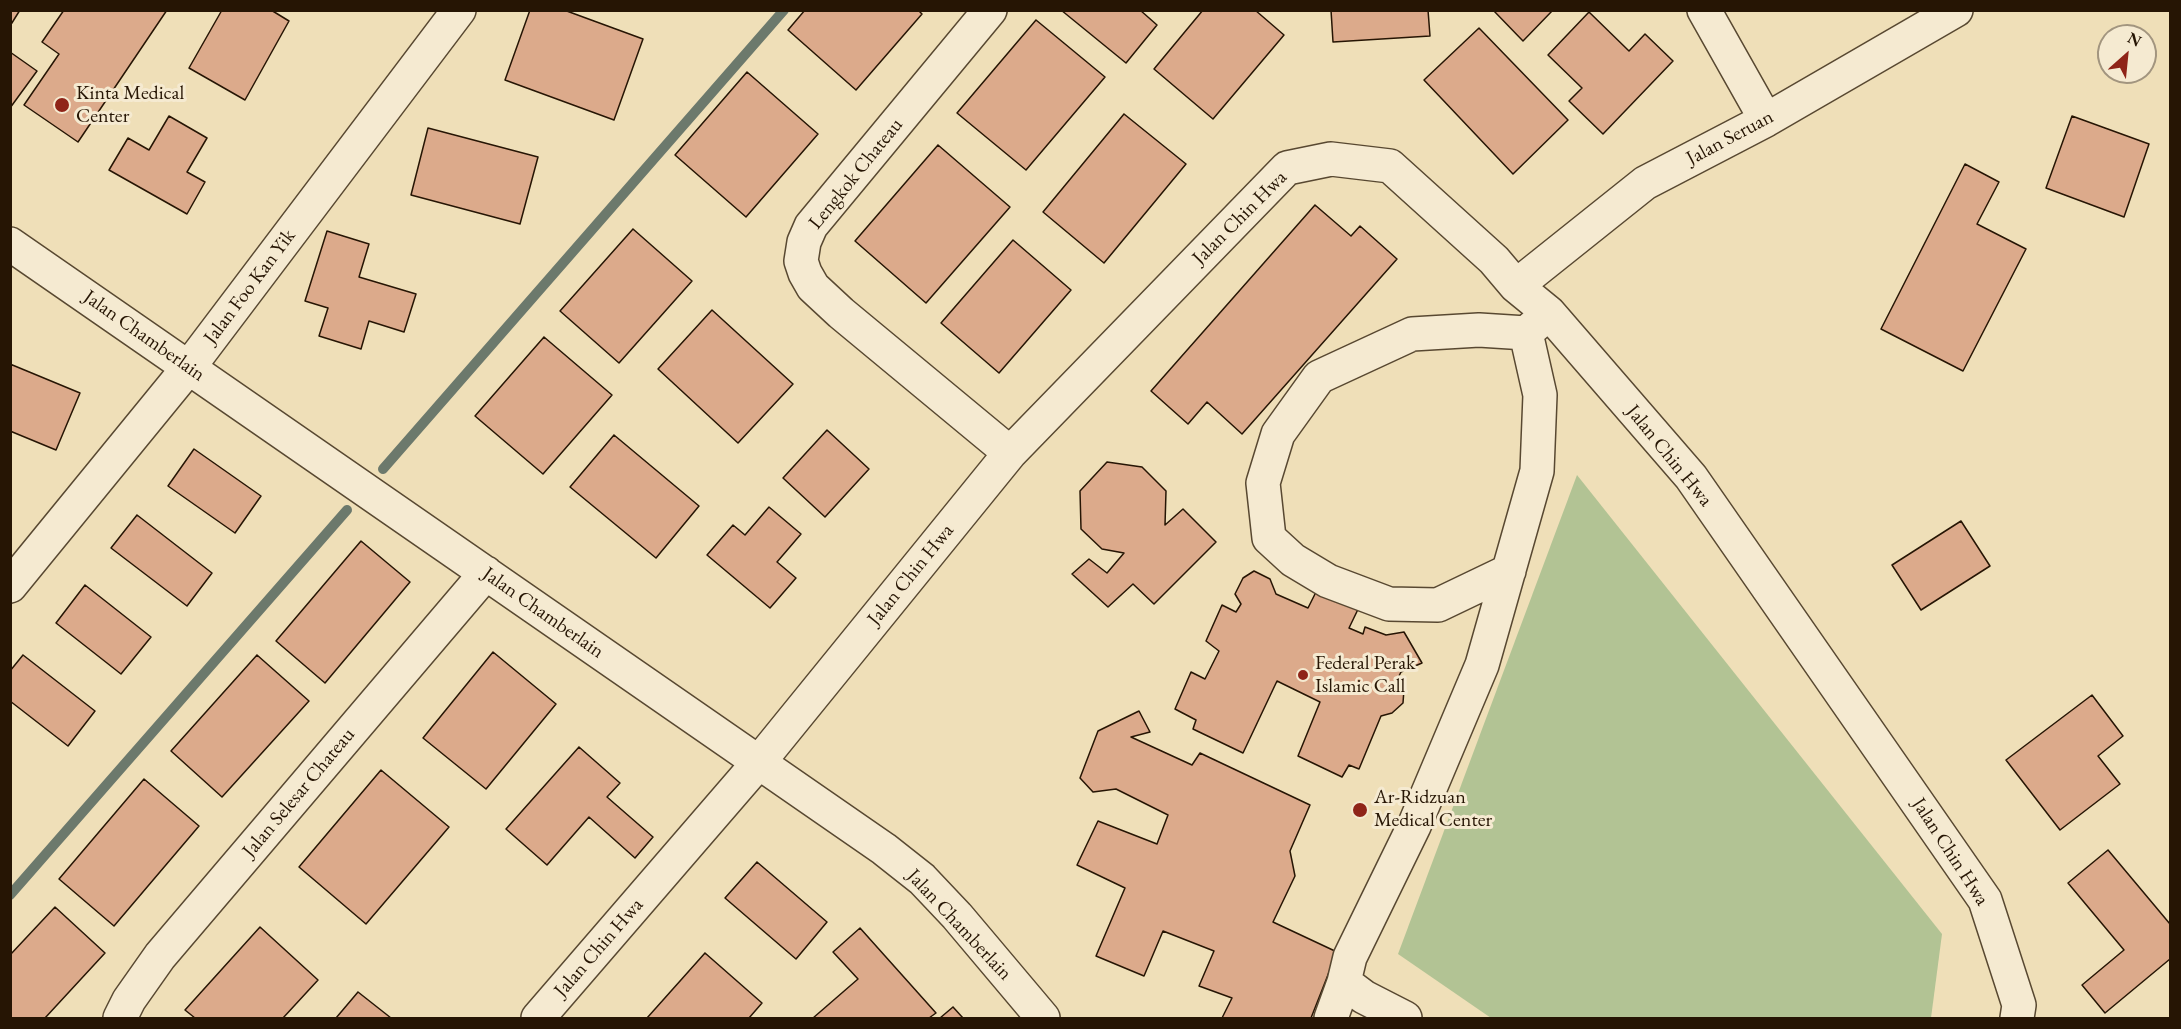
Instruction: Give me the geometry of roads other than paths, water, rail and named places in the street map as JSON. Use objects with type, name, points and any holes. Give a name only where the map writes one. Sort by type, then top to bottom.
[{"type":"street","name":"Jalan Foo Kan Yik","points":[[10,586],[189,368],[459,10]]},
{"type":"street","name":"Lengkok Chateau","points":[[990,10],[811,226],[804,242],[801,261],[813,287],[827,300],[1010,453]]},
{"type":"street","points":[[1704,10],[1766,120]]},
{"type":"street","name":"Jalan Seruan","points":[[1516,286],[1645,183],[1766,120],[1956,10]]},
{"type":"street","name":"Jalan Chin Hwa","points":[[538,1018],[759,762],[1010,453],[1287,168],[1331,159],[1390,166],[1494,260],[1516,286],[1537,323],[1691,477],[1985,900],[2019,1005],[2017,1018]]},
{"type":"street","name":"Jalan Chamberlain","points":[[10,244],[884,849],[922,879],[957,916],[1043,1018]]},
{"type":"street","points":[[1331,1018],[1350,957],[1414,826],[1482,665],[1509,572],[1537,471],[1540,395],[1537,323],[1479,330],[1412,334],[1319,377],[1278,434],[1263,483],[1269,538],[1293,560],[1328,581],[1389,604],[1438,605],[1509,572]]},
{"type":"street","name":"Jalan Selesar Chateau","points":[[120,1018],[129,1000],[160,956],[486,573]]},
{"type":"street","points":[[1344,982],[1364,997],[1405,1018]]},
{"type":"waterway","points":[[383,469],[784,10]]},
{"type":"waterway","points":[[10,895],[347,510]]},
{"type":"place","name":"Kinta Medical Center","points":[[62,105]]},
{"type":"place","name":"Federal Perak Islamic Call","points":[[1303,675]]},
{"type":"place","name":"Ar-Ridzuan Medical Center","points":[[1360,810]]}]
